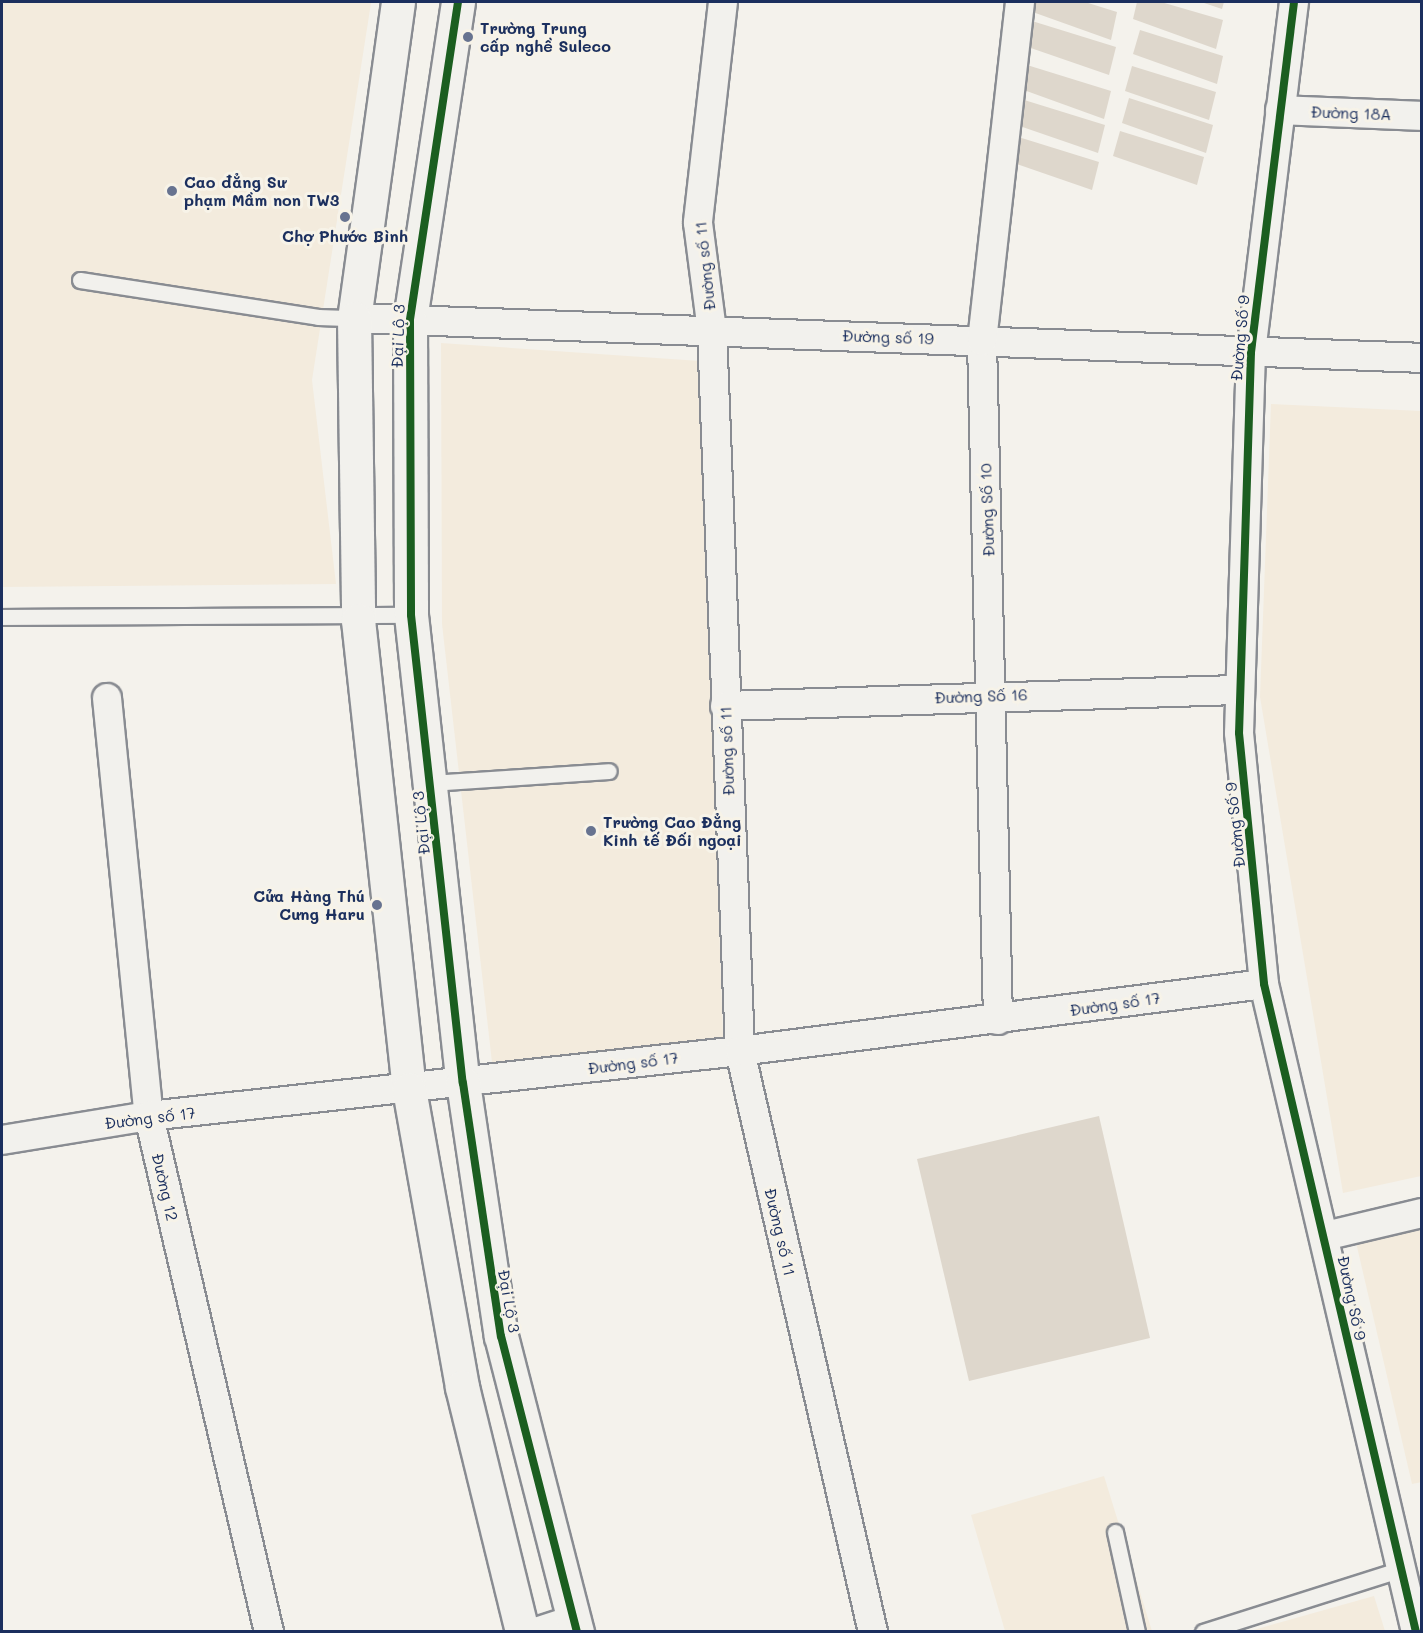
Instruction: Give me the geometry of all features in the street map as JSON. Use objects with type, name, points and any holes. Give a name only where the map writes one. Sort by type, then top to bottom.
[{"type":"street","points":[[398,2],[354,318],[358,620],[409,1089],[462,1387],[522,1632]]},
{"type":"street","name":"Đại Lộ 3","points":[[458,2],[410,321],[411,615],[463,1083],[501,1336],[575,1626]]},
{"type":"street","name":"Đường số 11","points":[[723,2],[698,223],[712,330],[740,1051],[873,1632]]},
{"type":"street","name":"Đường Số 10","points":[[998,1020],[993,696],[982,340],[1020,2]]},
{"type":"street","name":"Đường Số 9","points":[[1294,2],[1251,352],[1238,690],[1264,984],[1325,1236],[1398,1570],[1416,1632]]},
{"type":"street","name":"Đường 18A","points":[[1280,110],[1422,116]]},
{"type":"street","name":"Đường số 19","points":[[354,318],[1422,358]]},
{"type":"street","name":"Đường Số 16","points":[[725,706],[1238,690]]},
{"type":"street","name":"Đường 12","points":[[107,698],[149,1116],[269,1632]]},
{"type":"street","name":"Đường số 17","points":[[2,1140],[149,1116],[740,1051],[998,1020],[1264,984]]},
{"type":"street","points":[[1325,1236],[1422,1213]]},
{"type":"street","points":[[536,1632],[575,1626]]},
{"type":"lane","points":[[80,280],[318,317],[354,318]]},
{"type":"lane","points":[[2,617],[358,620],[411,615]]},
{"type":"lane","points":[[430,783],[609,771]]},
{"type":"lane","points":[[1115,1532],[1137,1632]]},
{"type":"lane","points":[[1203,1632],[1398,1570]]},
{"type":"shaded area","name":"Cao đẳng Sư phạm Mầm non TW3","points":[[2,2],[371,3],[312,380],[336,584],[2,587]]},
{"type":"shaded area","name":"Trường Cao Đẳng Kinh tế Đối ngoại","points":[[441,343],[700,361],[723,1038],[493,1071],[442,624]]},
{"type":"shaded area","points":[[1271,404],[1421,411],[1421,1176],[1343,1193],[1260,697]]},
{"type":"shaded area","points":[[1421,1224],[1422,1482],[1412,1484],[1355,1238]]},
{"type":"shaded area","points":[[1104,1476],[1152,1631],[1005,1631],[971,1515]]},
{"type":"shaded area","points":[[1374,1596],[1385,1631],[1250,1631]]},
{"type":"building","points":[[1029,2],[1085,2],[1117,12],[1111,40],[1027,10]]},
{"type":"building","points":[[1137,2],[1161,2],[1223,20],[1216,49],[1133,19]]},
{"type":"building","points":[[1201,2],[1224,2],[1222,9]]},
{"type":"building","points":[[1032,21],[1116,47],[1109,75],[1025,46]]},
{"type":"building","points":[[1140,30],[1223,56],[1217,84],[1133,54]]},
{"type":"building","points":[[1027,65],[1111,91],[1104,119],[1021,89]]},
{"type":"building","points":[[1132,66],[1216,92],[1209,120],[1125,91]]},
{"type":"building","points":[[1129,98],[1213,125],[1206,153],[1122,123]]},
{"type":"building","points":[[1021,99],[1105,125],[1098,153],[1014,124]]},
{"type":"building","points":[[1120,131],[1204,157],[1197,185],[1113,156]]},
{"type":"building","points":[[1015,136],[1099,162],[1092,190],[1008,161]]},
{"type":"building","points":[[1099,1116],[1150,1338],[969,1381],[917,1159]]},
{"type":"cycle path","points":[[458,2],[410,321],[411,615],[463,1083],[501,1336],[577,1632]]},
{"type":"cycle path","points":[[1294,2],[1251,352],[1239,733],[1264,984],[1416,1632]]},
{"type":"place","name":"Trường Trung cấp nghề Suleco","points":[[468,37]]},
{"type":"place","name":"Cao đẳng Sư phạm Mầm non TW3","points":[[172,191]]},
{"type":"place","name":"Chợ Phước Bình","points":[[345,217]]},
{"type":"place","name":"Trường Cao Đẳng Kinh tế Đối ngoại","points":[[591,831]]},
{"type":"place","name":"Cửa Hàng Thú Cưng Haru","points":[[377,905]]}]
